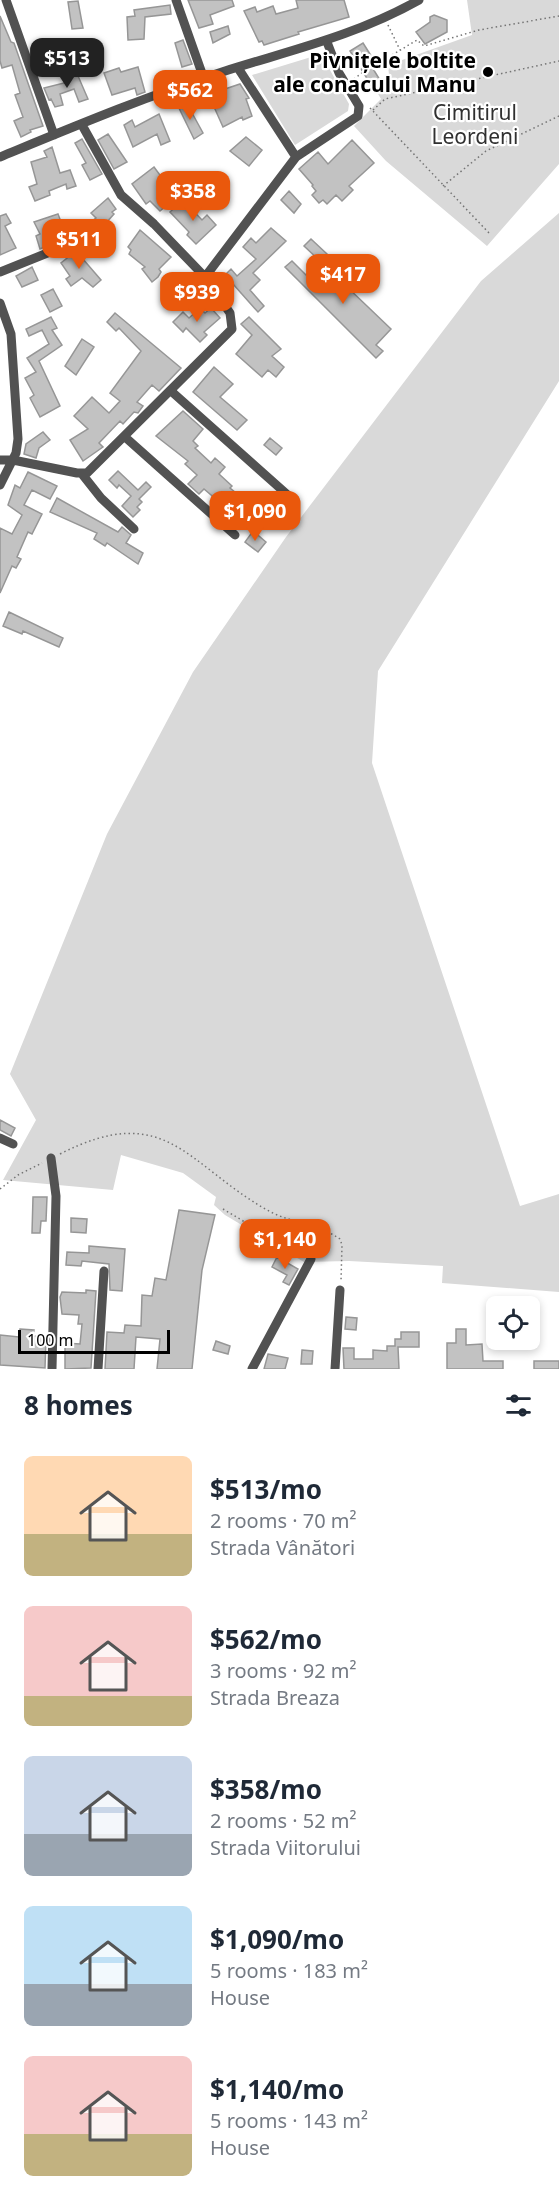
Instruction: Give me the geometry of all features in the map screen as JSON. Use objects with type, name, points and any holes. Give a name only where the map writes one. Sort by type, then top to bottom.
[{"type":"street","points":[[6,0],[54,135]]},
{"type":"street","points":[[176,0],[204,79]]},
{"type":"street","points":[[0,157],[204,79],[327,42],[385,19],[419,0]]},
{"type":"street","points":[[205,277],[296,157],[355,120],[360,109],[339,74],[327,42]]},
{"type":"street","points":[[238,68],[296,157]]},
{"type":"street","points":[[0,460],[13,460],[82,474],[91,471],[232,329],[230,313],[205,277],[154,224],[121,195],[82,125]]},
{"type":"street","points":[[0,272],[60,249]]},
{"type":"street","points":[[0,303],[9,324],[13,344],[18,440],[13,460],[0,485]]},
{"type":"street","points":[[171,391],[290,497]]},
{"type":"street","points":[[126,437],[235,535]]},
{"type":"street","points":[[82,474],[101,498],[134,529]]},
{"type":"street","points":[[0,1138],[13,1144]]},
{"type":"street","points":[[51,1158],[56,1197],[52,1369]]},
{"type":"street","points":[[252,1369],[312,1259]]},
{"type":"street","points":[[98,1369],[104,1271]]},
{"type":"street","points":[[335,1369],[340,1290]]},
{"type":"path","points":[[369,69],[417,40],[424,46],[479,30],[559,16]]},
{"type":"path","points":[[385,19],[400,50]]},
{"type":"path","points":[[373,110],[385,99],[559,61]]},
{"type":"path","points":[[360,109],[366,106],[373,110],[442,186],[489,233]]},
{"type":"path","points":[[442,186],[486,151],[559,117]]},
{"type":"path","points":[[0,1189],[18,1175],[83,1142],[107,1135],[128,1134],[164,1139],[182,1148],[268,1211],[326,1231],[340,1239],[342,1245],[340,1290]]},
{"type":"path","points":[[223,1209],[290,1251],[312,1259],[320,1255],[327,1245],[326,1231]]},
{"type":"green space","name":"Cimitirul Leordeni","points":[[467,0],[559,0],[559,164],[487,246],[386,161],[354,126],[381,99],[374,87],[389,75],[388,65],[472,35]]},
{"type":"green space","points":[[321,54],[349,104],[348,111],[295,145],[252,75]]},
{"type":"green space","points":[[559,213],[559,381],[378,671],[372,763],[520,1206],[559,1194],[559,1292],[442,1283],[443,1266],[349,1261],[304,1262],[225,1215],[214,1205],[216,1197],[183,1173],[121,1155],[113,1190],[3,1180],[36,1120],[10,1074],[107,834],[193,672],[286,537],[481,281]]},
{"type":"building","points":[[188,0],[232,0],[234,6],[210,15],[213,24],[199,28]]},
{"type":"building","points":[[296,0],[344,0],[349,17],[264,45],[262,41],[259,42],[244,11],[255,7],[257,12],[273,6],[276,14],[298,8]]},
{"type":"building","points":[[78,1],[83,28],[72,29],[68,2]]},
{"type":"building","points":[[170,5],[171,14],[145,17],[144,39],[128,40],[127,17],[135,16],[134,10]]},
{"type":"building","points":[[434,15],[447,20],[447,32],[425,44],[416,32],[430,22],[430,17]]},
{"type":"building","points":[[0,16],[11,42],[14,43],[43,126],[30,130],[31,132],[21,137],[14,121],[23,117],[15,95],[20,93],[12,65],[2,68],[0,61]]},
{"type":"building","points":[[228,26],[230,34],[213,43],[210,32]]},
{"type":"building","points":[[183,40],[192,64],[182,67],[175,43]]},
{"type":"building","points":[[363,43],[375,62],[370,64],[380,80],[371,85],[350,51]]},
{"type":"building","points":[[138,67],[145,92],[137,95],[135,88],[112,95],[104,73],[119,68],[121,72]]},
{"type":"building","points":[[75,69],[88,99],[79,102],[74,89],[60,94],[63,105],[55,107],[44,88],[68,82],[65,72]]},
{"type":"building","points":[[240,84],[249,98],[246,99],[252,116],[243,120],[242,117],[223,127],[206,89],[213,86],[216,92]]},
{"type":"building","points":[[186,102],[203,133],[194,139],[178,106]]},
{"type":"building","points":[[159,114],[170,141],[161,145],[157,134],[133,147],[124,125],[132,120],[135,127]]},
{"type":"building","points":[[108,134],[127,162],[114,169],[98,140]]},
{"type":"building","points":[[246,137],[262,150],[249,166],[230,151]]},
{"type":"building","points":[[82,139],[102,174],[90,180],[82,165],[86,163],[75,143]]},
{"type":"building","points":[[352,140],[374,163],[349,186],[353,190],[342,201],[336,195],[327,204],[323,200],[319,203],[312,195],[316,191],[313,185],[299,169],[318,152],[328,164]]},
{"type":"building","points":[[52,147],[60,173],[70,170],[76,186],[67,189],[66,184],[49,191],[50,195],[35,201],[29,187],[37,184],[31,162],[47,157],[44,151]]},
{"type":"building","points":[[154,167],[165,182],[174,175],[180,184],[161,198],[167,205],[160,211],[150,201],[146,204],[132,184]]},
{"type":"building","points":[[289,191],[301,204],[294,213],[281,200]]},
{"type":"building","points":[[108,198],[116,209],[112,212],[114,214],[105,224],[79,233],[78,231],[96,218],[91,213]]},
{"type":"building","points":[[183,200],[202,220],[207,215],[216,225],[196,244],[187,235],[189,232],[170,212]]},
{"type":"building","points":[[6,214],[11,223],[5,226],[16,248],[0,255],[0,216]]},
{"type":"building","points":[[58,214],[67,237],[40,249],[36,236],[40,234],[34,222]]},
{"type":"building","points":[[107,227],[113,234],[100,243],[95,236]]},
{"type":"building","points":[[271,228],[286,241],[253,273],[260,280],[250,290],[264,306],[258,312],[225,275],[231,269],[237,276],[256,259],[243,247],[251,238],[256,243]]},
{"type":"building","points":[[140,230],[171,257],[159,269],[161,272],[152,282],[142,269],[145,267],[129,254],[131,250],[128,247]]},
{"type":"building","points":[[311,239],[327,254],[320,261],[304,246]]},
{"type":"building","points":[[76,251],[101,280],[93,287],[82,278],[71,286],[66,279],[70,276],[61,263]]},
{"type":"building","points":[[292,261],[306,275],[320,261],[391,329],[376,345],[383,351],[376,358],[285,267]]},
{"type":"building","points":[[32,267],[38,280],[22,287],[16,276]]},
{"type":"building","points":[[53,289],[62,306],[50,312],[41,295]]},
{"type":"building","points":[[200,308],[205,313],[211,308],[220,318],[204,332],[207,335],[200,342],[186,328],[183,332],[173,322],[183,312],[189,318]]},
{"type":"building","points":[[115,313],[181,368],[159,391],[152,385],[137,402],[143,406],[138,413],[134,412],[123,424],[120,421],[99,443],[103,447],[83,461],[70,440],[88,429],[74,416],[92,397],[109,413],[120,401],[110,393],[141,351],[119,328],[116,331],[107,322]]},
{"type":"building","points":[[51,317],[57,328],[52,330],[62,345],[39,361],[60,406],[40,417],[30,398],[34,395],[25,378],[36,372],[27,358],[49,344],[42,330],[29,336],[26,329]]},
{"type":"building","points":[[249,317],[281,349],[272,356],[284,367],[276,377],[268,370],[262,377],[236,354],[252,335],[241,324]]},
{"type":"building","points":[[82,339],[94,347],[76,375],[65,366]]},
{"type":"building","points":[[214,367],[233,384],[220,397],[247,420],[237,430],[193,392]]},
{"type":"building","points":[[183,411],[203,429],[193,441],[198,446],[195,448],[211,463],[215,458],[225,467],[219,474],[232,486],[230,488],[257,510],[245,524],[204,489],[199,494],[188,484],[197,475],[185,464],[188,461],[156,436]]},
{"type":"building","points":[[43,432],[50,440],[39,448],[36,458],[24,454],[26,444]]},
{"type":"building","points":[[270,438],[282,448],[276,455],[264,445]]},
{"type":"building","points":[[118,471],[138,490],[146,482],[151,487],[139,499],[142,502],[137,507],[140,510],[133,517],[122,506],[131,496],[119,485],[117,488],[109,480]]},
{"type":"building","points":[[28,472],[57,486],[50,499],[32,490],[24,505],[42,514],[32,534],[28,532],[17,557],[21,559],[16,568],[12,566],[0,593],[0,528],[12,534],[22,515],[8,505],[15,485],[20,488]]},
{"type":"building","points":[[57,498],[118,532],[122,527],[131,535],[126,543],[143,553],[138,564],[107,543],[105,546],[94,539],[97,533],[50,512]]},
{"type":"building","points":[[253,531],[266,542],[258,552],[245,542]]},
{"type":"building","points":[[9,612],[63,638],[59,647],[23,631],[22,634],[3,626]]},
{"type":"building","points":[[0,1120],[15,1128],[11,1136],[0,1130]]},
{"type":"building","points":[[33,1197],[47,1197],[46,1221],[41,1221],[40,1233],[32,1233]]},
{"type":"building","points":[[179,1210],[215,1215],[202,1270],[192,1369],[157,1369],[160,1339],[136,1337],[134,1369],[105,1369],[107,1332],[124,1333],[125,1325],[141,1326],[142,1295],[152,1296],[155,1278],[166,1280]]},
{"type":"building","points":[[71,1218],[87,1219],[86,1233],[71,1232]]},
{"type":"building","points":[[89,1246],[125,1249],[122,1291],[110,1290],[109,1264],[82,1261],[81,1266],[66,1265],[67,1252],[89,1253]]},
{"type":"building","points":[[277,1257],[298,1269],[289,1285],[283,1282],[287,1275],[272,1267]]},
{"type":"building","points":[[86,1290],[96,1291],[91,1368],[65,1369],[65,1343],[80,1344],[82,1324],[78,1324],[79,1315],[62,1314],[60,1297],[62,1292],[86,1293]]},
{"type":"building","points":[[346,1317],[357,1318],[356,1330],[345,1329]]},
{"type":"building","points":[[20,1329],[34,1330],[33,1336],[46,1337],[45,1368],[0,1365],[0,1335],[19,1337]]},
{"type":"building","points":[[456,1329],[466,1329],[466,1345],[482,1344],[483,1361],[503,1361],[503,1369],[447,1369],[447,1343],[456,1343]]},
{"type":"building","points":[[401,1332],[419,1332],[419,1347],[398,1347],[399,1369],[344,1369],[343,1348],[354,1348],[354,1359],[373,1359],[373,1350],[387,1351],[387,1346],[395,1346],[395,1339],[401,1339]]},
{"type":"building","points":[[216,1341],[230,1346],[228,1354],[213,1350]]},
{"type":"building","points":[[302,1350],[313,1351],[312,1364],[301,1364]]},
{"type":"building","points":[[268,1354],[288,1358],[285,1369],[264,1369]]},
{"type":"building","points":[[534,1361],[559,1361],[559,1369],[534,1369]]},
{"type":"place","name":"Pivnițele boltite ale conacului Manu","points":[[488,72]]}]
